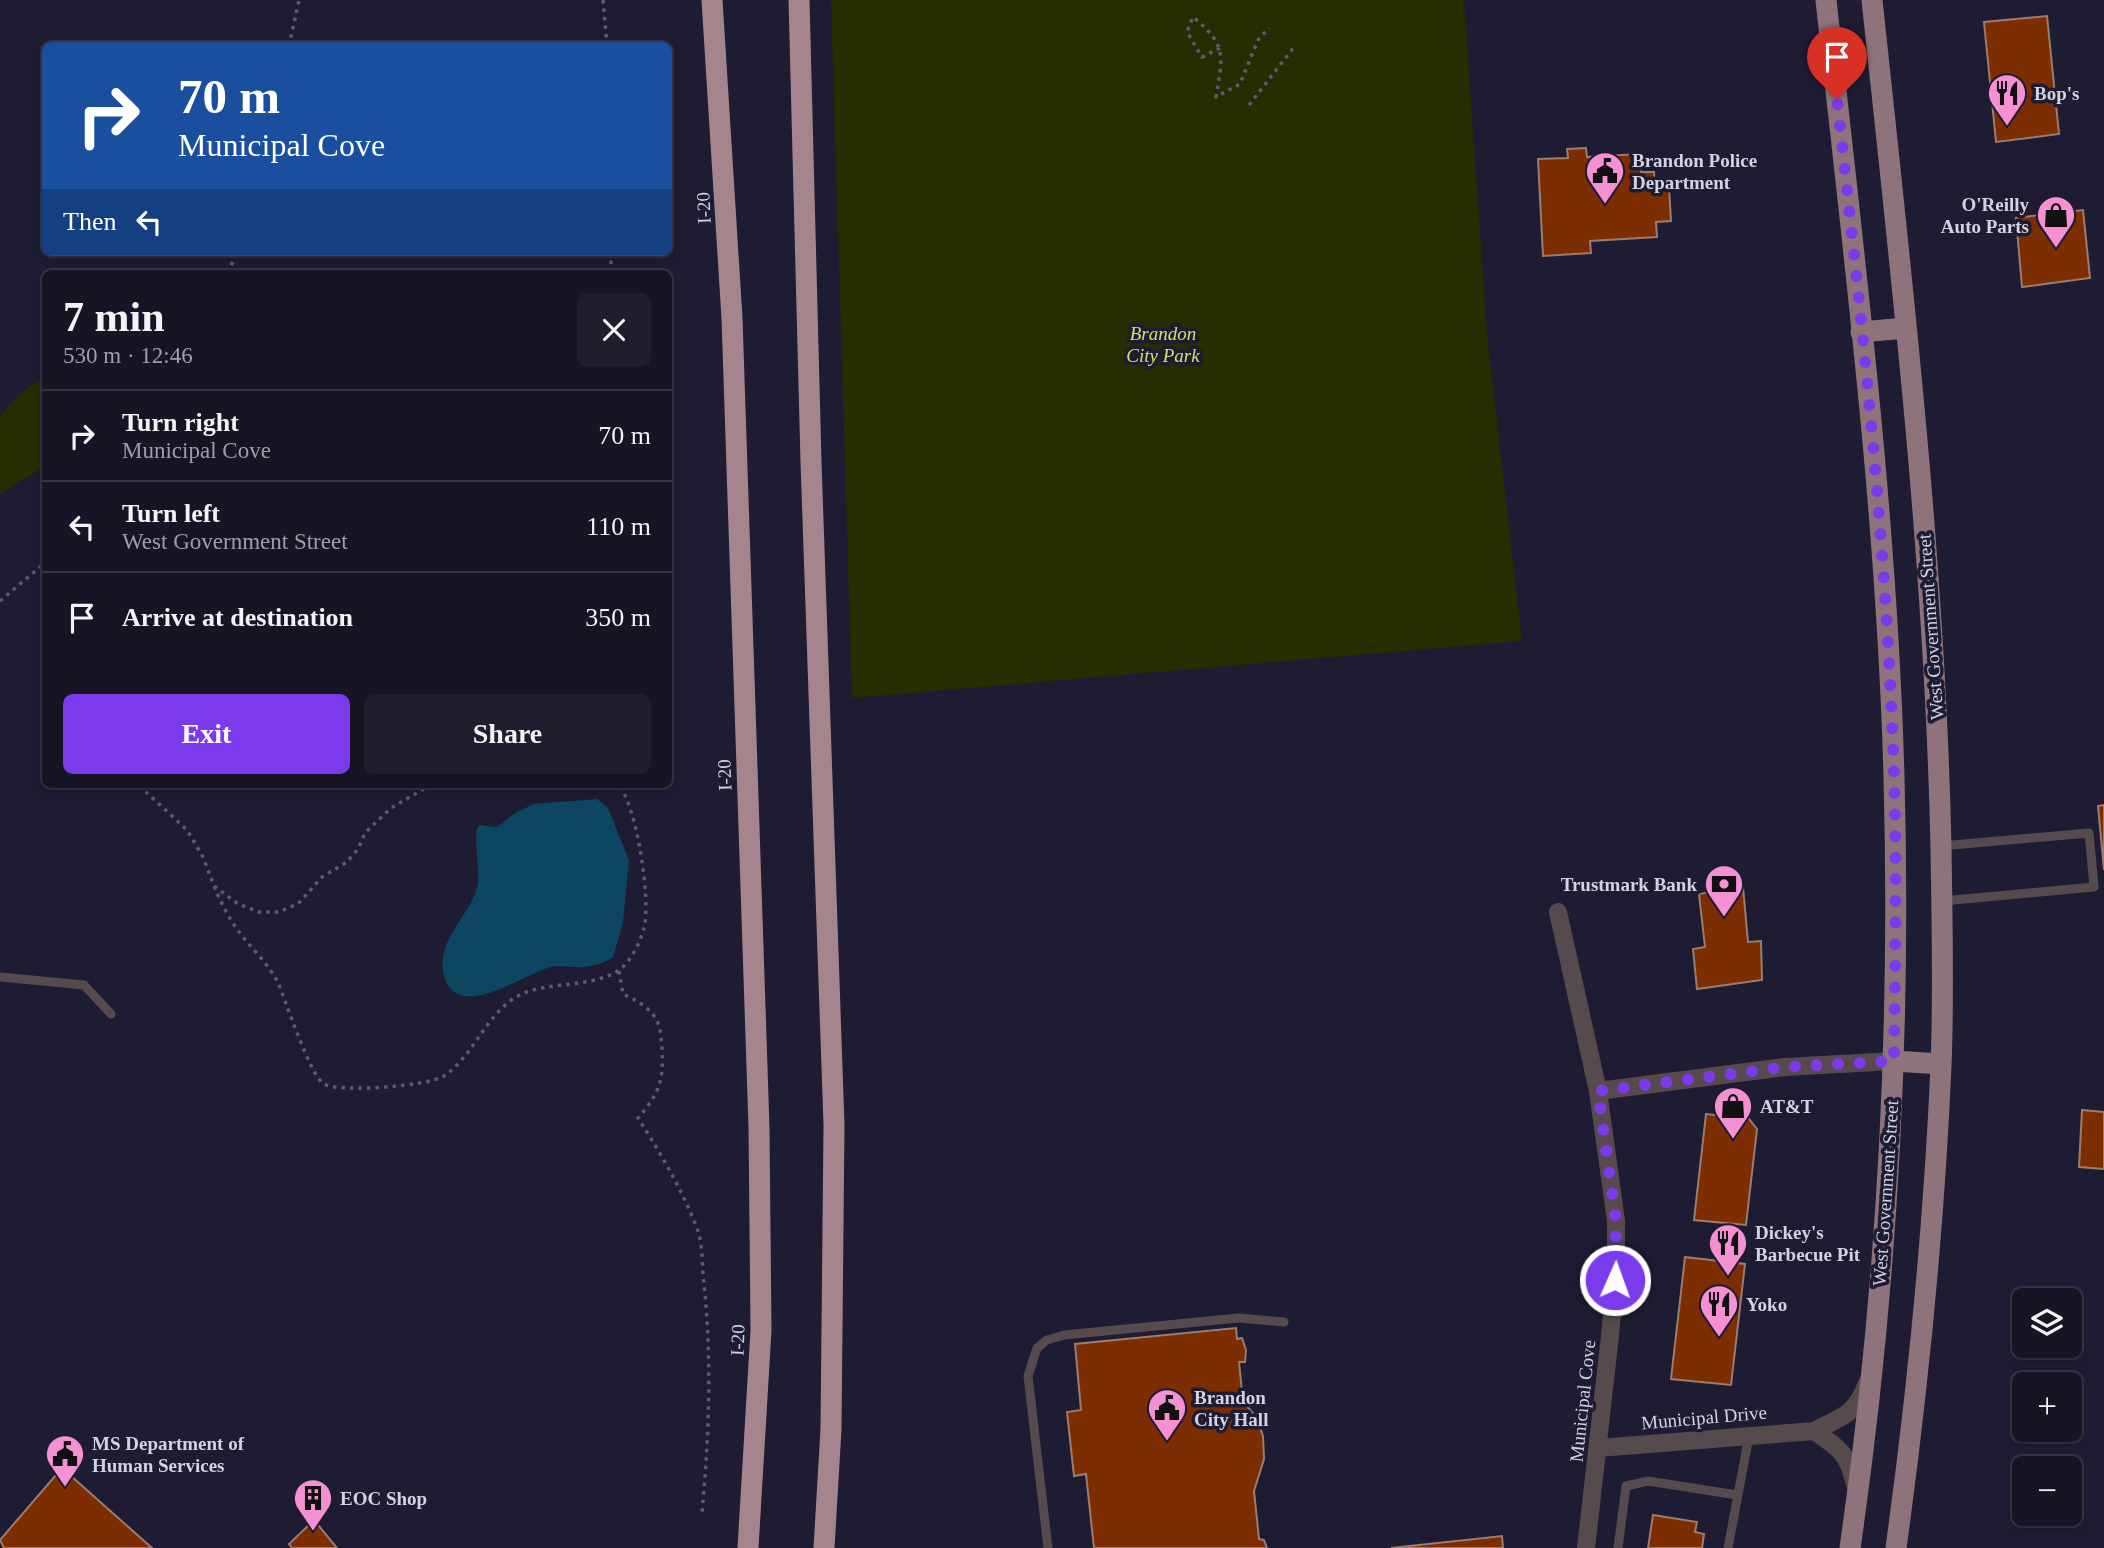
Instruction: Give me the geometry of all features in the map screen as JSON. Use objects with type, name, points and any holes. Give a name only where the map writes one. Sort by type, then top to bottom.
[{"type":"highway","name":"I-20","points":[[712,0],[732,318],[759,1127],[761,1330],[748,1548]]},
{"type":"highway","points":[[799,0],[811,463],[834,1125],[831,1429],[824,1548]]},
{"type":"main road","name":"West Government Street","points":[[1826,0],[1881,528],[1894,761],[1894,1061],[1884,1239],[1858,1496],[1850,1548]]},
{"type":"main road","name":"West Government Street","points":[[1872,0],[1906,328],[1934,661],[1942,901],[1941,1064],[1915,1396],[1896,1548]]},
{"type":"main road","points":[[1861,332],[1906,328]]},
{"type":"main road","points":[[1894,1061],[1941,1064]]},
{"type":"street","name":"Municipal Cove","points":[[1558,912],[1598,1091],[1612,1183],[1616,1265],[1586,1548]]},
{"type":"street","points":[[1598,1091],[1785,1067],[1894,1061]]},
{"type":"street","name":"Municipal Drive","points":[[1598,1448],[1749,1434],[1814,1431],[1852,1411],[1859,1401],[1872,1367]]},
{"type":"street","points":[[1814,1431],[1835,1444],[1847,1457],[1858,1496]]},
{"type":"lane","points":[[1941,846],[2089,833],[2094,887],[1942,901]]},
{"type":"lane","points":[[0,977],[84,985],[111,1014]]},
{"type":"lane","points":[[1048,1548],[1028,1376],[1037,1348],[1047,1340],[1064,1335],[1239,1318],[1284,1322]]},
{"type":"lane","points":[[1728,1548],[1749,1434]]},
{"type":"lane","points":[[1618,1548],[1626,1486],[1648,1481],[1737,1495]]},
{"type":"path","points":[[290,42],[299,0]]},
{"type":"path","points":[[603,0],[607,42]]},
{"type":"path","points":[[1220,48],[1202,57],[1187,32],[1193,17],[1211,33],[1220,48],[1222,55],[1216,97],[1240,85],[1258,40],[1269,28]]},
{"type":"path","points":[[1249,105],[1294,47]]},
{"type":"path","points":[[0,601],[42,565]]},
{"type":"path","points":[[144,788],[187,830],[203,857],[224,911],[277,982],[312,1069],[322,1083],[337,1088],[413,1083],[442,1078],[463,1060],[478,1034],[499,1010],[520,993],[601,979],[619,971],[635,950],[644,927],[646,904],[637,839],[623,790]]},
{"type":"path","points":[[214,886],[238,904],[259,912],[278,912],[298,904],[322,877],[347,862],[358,849],[365,833],[391,808],[425,788]]},
{"type":"path","points":[[619,971],[623,994],[641,1003],[657,1019],[661,1036],[664,1074],[654,1100],[638,1118],[678,1186],[699,1234],[707,1311],[710,1382],[702,1513]]},
{"type":"green space","name":"Brandon City Park","points":[[831,0],[1464,0],[1487,334],[1522,641],[852,698]]},
{"type":"green space","points":[[42,377],[42,468],[0,494],[0,416],[15,399]]},
{"type":"water","points":[[597,799],[608,808],[629,860],[623,923],[613,957],[589,966],[551,967],[490,993],[474,996],[460,995],[449,987],[443,971],[445,948],[477,888],[476,838],[479,825],[497,827],[515,813],[534,804]]},
{"type":"building","points":[[2047,16],[2059,134],[1996,142],[1984,22]]},
{"type":"building","name":"Brandon Police Department","points":[[1586,148],[1587,157],[1639,154],[1641,172],[1654,172],[1655,188],[1669,187],[1671,221],[1656,222],[1657,237],[1590,241],[1591,253],[1543,256],[1538,159],[1568,158],[1567,149]]},
{"type":"building","points":[[2083,210],[2090,278],[2022,287],[2016,218]]},
{"type":"building","points":[[2104,805],[2104,870],[2098,806]]},
{"type":"building","name":"Trustmark Bank","points":[[1743,887],[1748,942],[1761,941],[1762,980],[1697,989],[1693,949],[1705,947],[1699,894]]},
{"type":"building","points":[[2082,1110],[2104,1112],[2104,1169],[2079,1167]]},
{"type":"building","points":[[1706,1114],[1749,1119],[1757,1129],[1746,1225],[1694,1220]]},
{"type":"building","points":[[1685,1257],[1745,1264],[1731,1385],[1671,1379]]},
{"type":"building","name":"Brandon City Hall","points":[[1236,1328],[1237,1339],[1242,1338],[1246,1350],[1245,1362],[1239,1362],[1243,1401],[1256,1417],[1263,1436],[1264,1459],[1254,1491],[1259,1539],[1264,1540],[1267,1548],[1094,1548],[1086,1474],[1074,1476],[1067,1412],[1081,1410],[1075,1344]]},
{"type":"building","name":"MS Department of Human Services","points":[[62,1468],[152,1548],[4,1548],[0,1540]]},
{"type":"building","points":[[1653,1515],[1697,1522],[1695,1532],[1704,1534],[1702,1548],[1648,1548]]},
{"type":"building","name":"EOC Shop","points":[[314,1520],[337,1548],[292,1548],[289,1544]]},
{"type":"building","points":[[1502,1536],[1503,1548],[1391,1548]]},
{"type":"place","name":"Bop's","points":[[2007,127]]},
{"type":"place","name":"Brandon Police Department","points":[[1605,205]]},
{"type":"place","name":"O'Reilly Auto Parts","points":[[2056,249]]},
{"type":"place","name":"Trustmark Bank","points":[[1724,918]]},
{"type":"place","name":"AT&T","points":[[1733,1140]]},
{"type":"place","name":"Dickey's Barbecue Pit","points":[[1728,1277]]},
{"type":"place","name":"Yoko","points":[[1719,1338]]},
{"type":"place","name":"Brandon City Hall","points":[[1167,1442]]},
{"type":"place","name":"MS Department of Human Services","points":[[65,1488]]},
{"type":"place","name":"EOC Shop","points":[[313,1532]]},
{"type":"route","points":[[1615,1280],[1616,1221],[1598,1091],[1785,1067],[1894,1061],[1896,912],[1894,774],[1888,644],[1881,528],[1837,99]]}]
